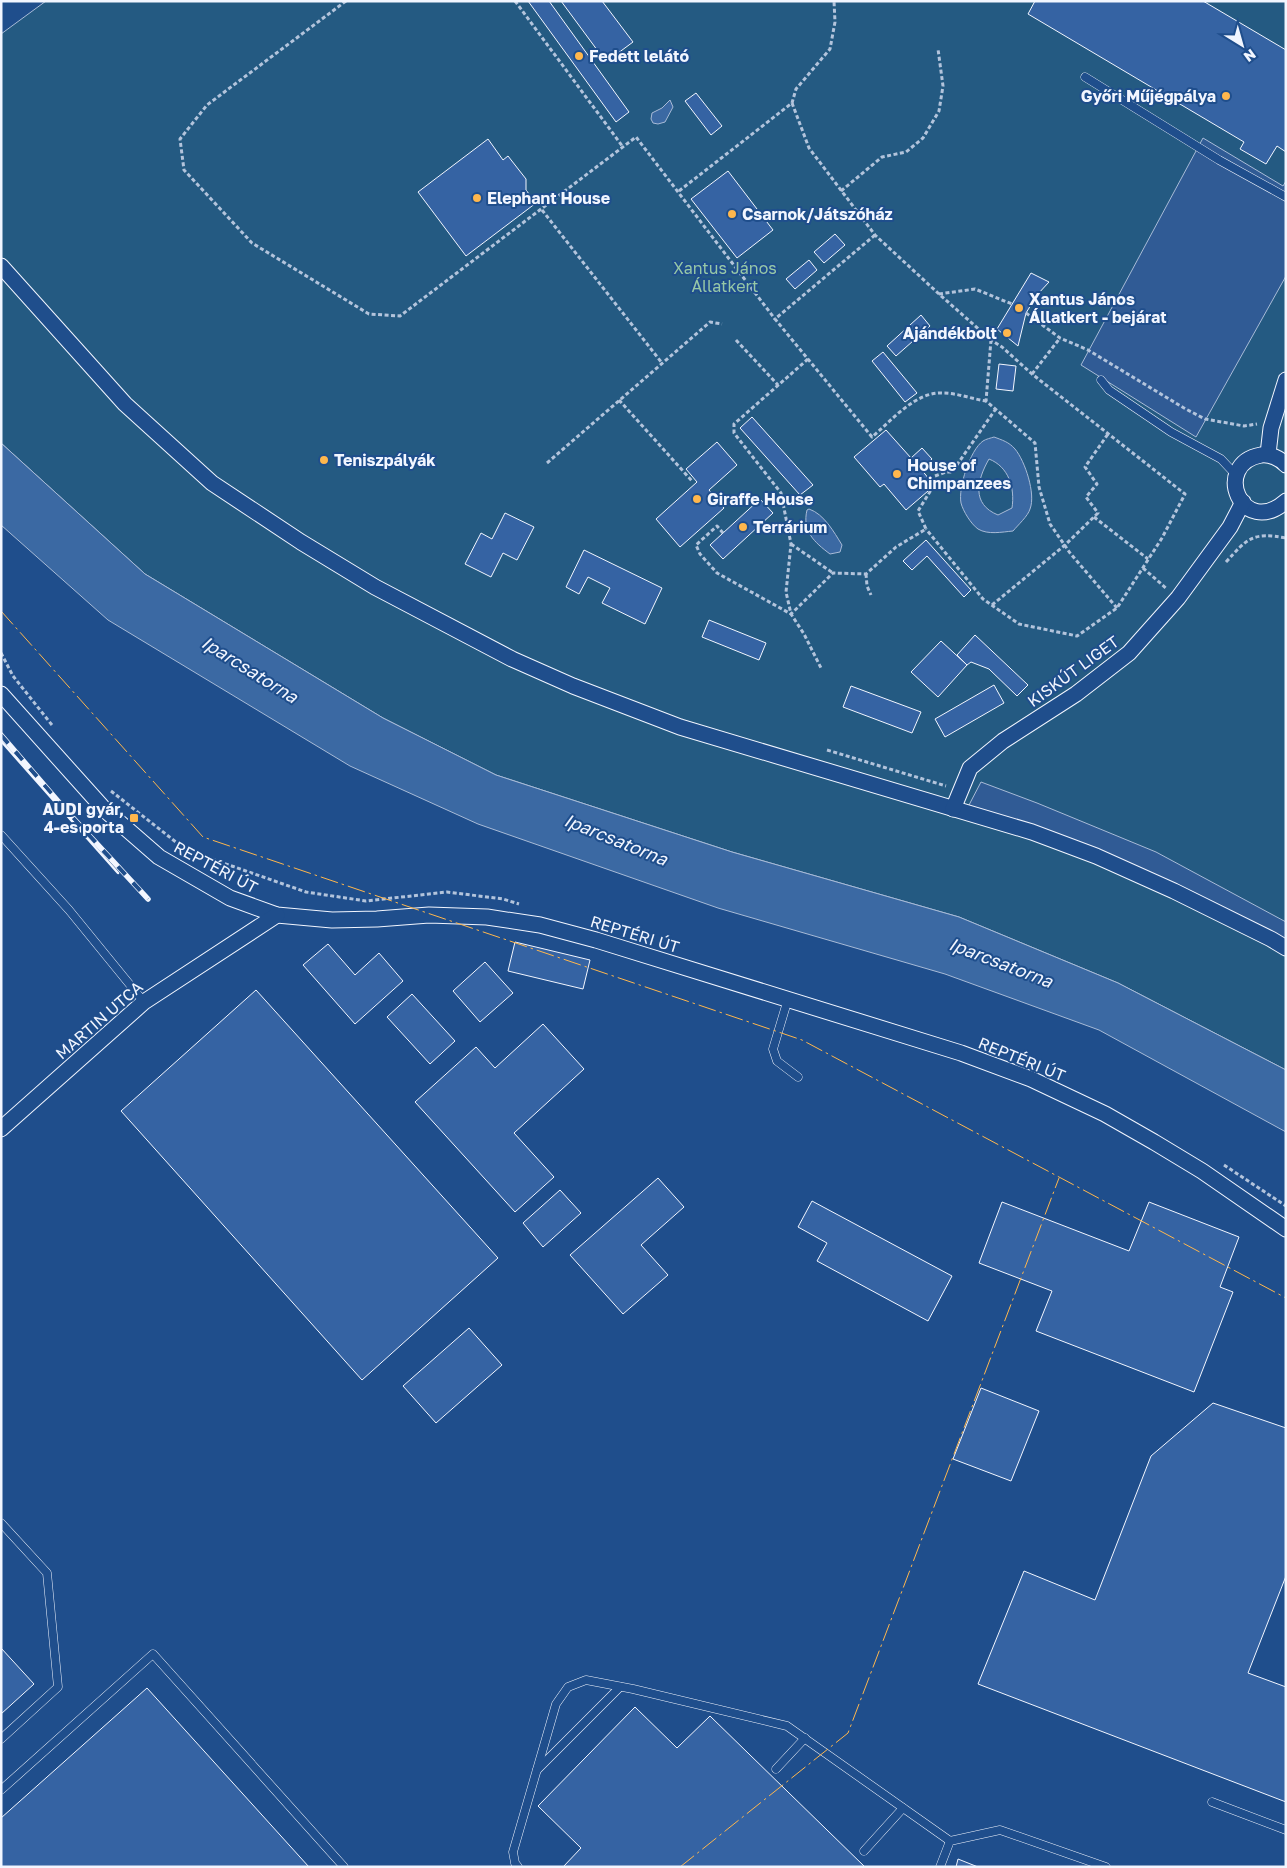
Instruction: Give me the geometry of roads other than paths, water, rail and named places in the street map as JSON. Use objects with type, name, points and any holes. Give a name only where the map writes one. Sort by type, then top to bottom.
[{"type":"street","points":[[1,266],[125,404],[212,483],[301,542],[375,587],[512,659],[573,686],[680,727],[1032,832],[1096,856],[1174,891],[1272,938],[1286,948]]},
{"type":"street","points":[[1268,454],[1271,428],[1286,380]]},
{"type":"street","points":[[1286,464],[1268,454],[1255,456],[1243,463],[1236,476],[1235,489],[1236,495],[1255,512],[1267,513],[1277,509],[1286,501]]},
{"type":"street","name":"KISKÚT LIGET","points":[[953,809],[970,768],[1003,741],[1076,694],[1129,653],[1178,598],[1230,527],[1243,502]]},
{"type":"street","name":"REPTÉRI ÚT","points":[[1,694],[105,810],[159,857],[230,898],[277,915],[332,920],[439,915],[487,917],[540,925],[596,940],[961,1053],[1031,1079],[1105,1114],[1202,1171],[1286,1229]]},
{"type":"street","name":"MARTIN UTCA","points":[[1,1129],[144,1002],[277,915]]},
{"type":"lane","points":[[1085,77],[1219,160],[1286,198]]},
{"type":"lane","points":[[1101,380],[1109,390],[1171,432],[1221,459],[1236,476]]},
{"type":"lane","points":[[1,835],[68,910],[144,1002]]},
{"type":"lane","points":[[788,999],[773,1049],[777,1061],[798,1077]]},
{"type":"lane","points":[[1,1523],[47,1573],[58,1687],[1,1740]]},
{"type":"lane","points":[[1,1790],[153,1654],[344,1867]]},
{"type":"lane","points":[[518,1867],[515,1863],[513,1852],[556,1704],[568,1687],[586,1680],[620,1686],[787,1726],[950,1841],[1000,1830],[1106,1867]]},
{"type":"lane","points":[[537,1771],[620,1686]]},
{"type":"lane","points":[[776,1769],[805,1738]]},
{"type":"lane","points":[[1212,1802],[1286,1830]]},
{"type":"lane","points":[[864,1851],[903,1808]]},
{"type":"lane","points":[[940,1867],[950,1841]]},
{"type":"water","points":[[670,100],[673,107],[665,122],[653,123],[651,119],[652,113],[662,108]]},
{"type":"water","points":[[994,437],[1010,445],[1019,454],[1026,469],[1032,495],[1029,512],[1013,531],[991,533],[978,529],[968,517],[961,503],[961,488],[974,452],[984,440]],"holes":[[[989,459],[996,463],[1009,479],[1013,500],[1012,508],[998,515],[984,505],[979,491],[979,483]]]},
{"type":"water","name":"Iparcsatorna","points":[[1,443],[145,574],[383,718],[496,775],[732,852],[959,917],[1118,983],[1286,1070],[1286,1132],[1099,1030],[945,974],[718,908],[478,824],[350,766],[108,620],[1,525]]},
{"type":"water","points":[[809,509],[824,519],[832,529],[842,545],[840,552],[830,554],[814,540],[806,524],[807,510]]},
{"type":"railway","points":[[1,735],[63,807],[148,899]]},
{"type":"place","name":"Fedett lelátó","points":[[579,56]]},
{"type":"place","name":"Győri Műjégpálya","points":[[1226,96]]},
{"type":"place","name":"Elephant House","points":[[477,198]]},
{"type":"place","name":"Csarnok/Játszóház","points":[[732,214]]},
{"type":"place","name":"Xantus János Állatkert - bejárat","points":[[1019,308]]},
{"type":"place","name":"Ajándékbolt","points":[[1007,333]]},
{"type":"place","name":"Teniszpályák","points":[[324,460]]},
{"type":"place","name":"House of Chimpanzees","points":[[897,474]]},
{"type":"place","name":"Giraffe House","points":[[697,499]]},
{"type":"place","name":"Terrárium","points":[[743,527]]},
{"type":"place","name":"AUDI gyár, 4-es porta","points":[[134,818]]},
{"type":"park label","name":"Xantus János Állatkert","points":[[725,277]]}]
